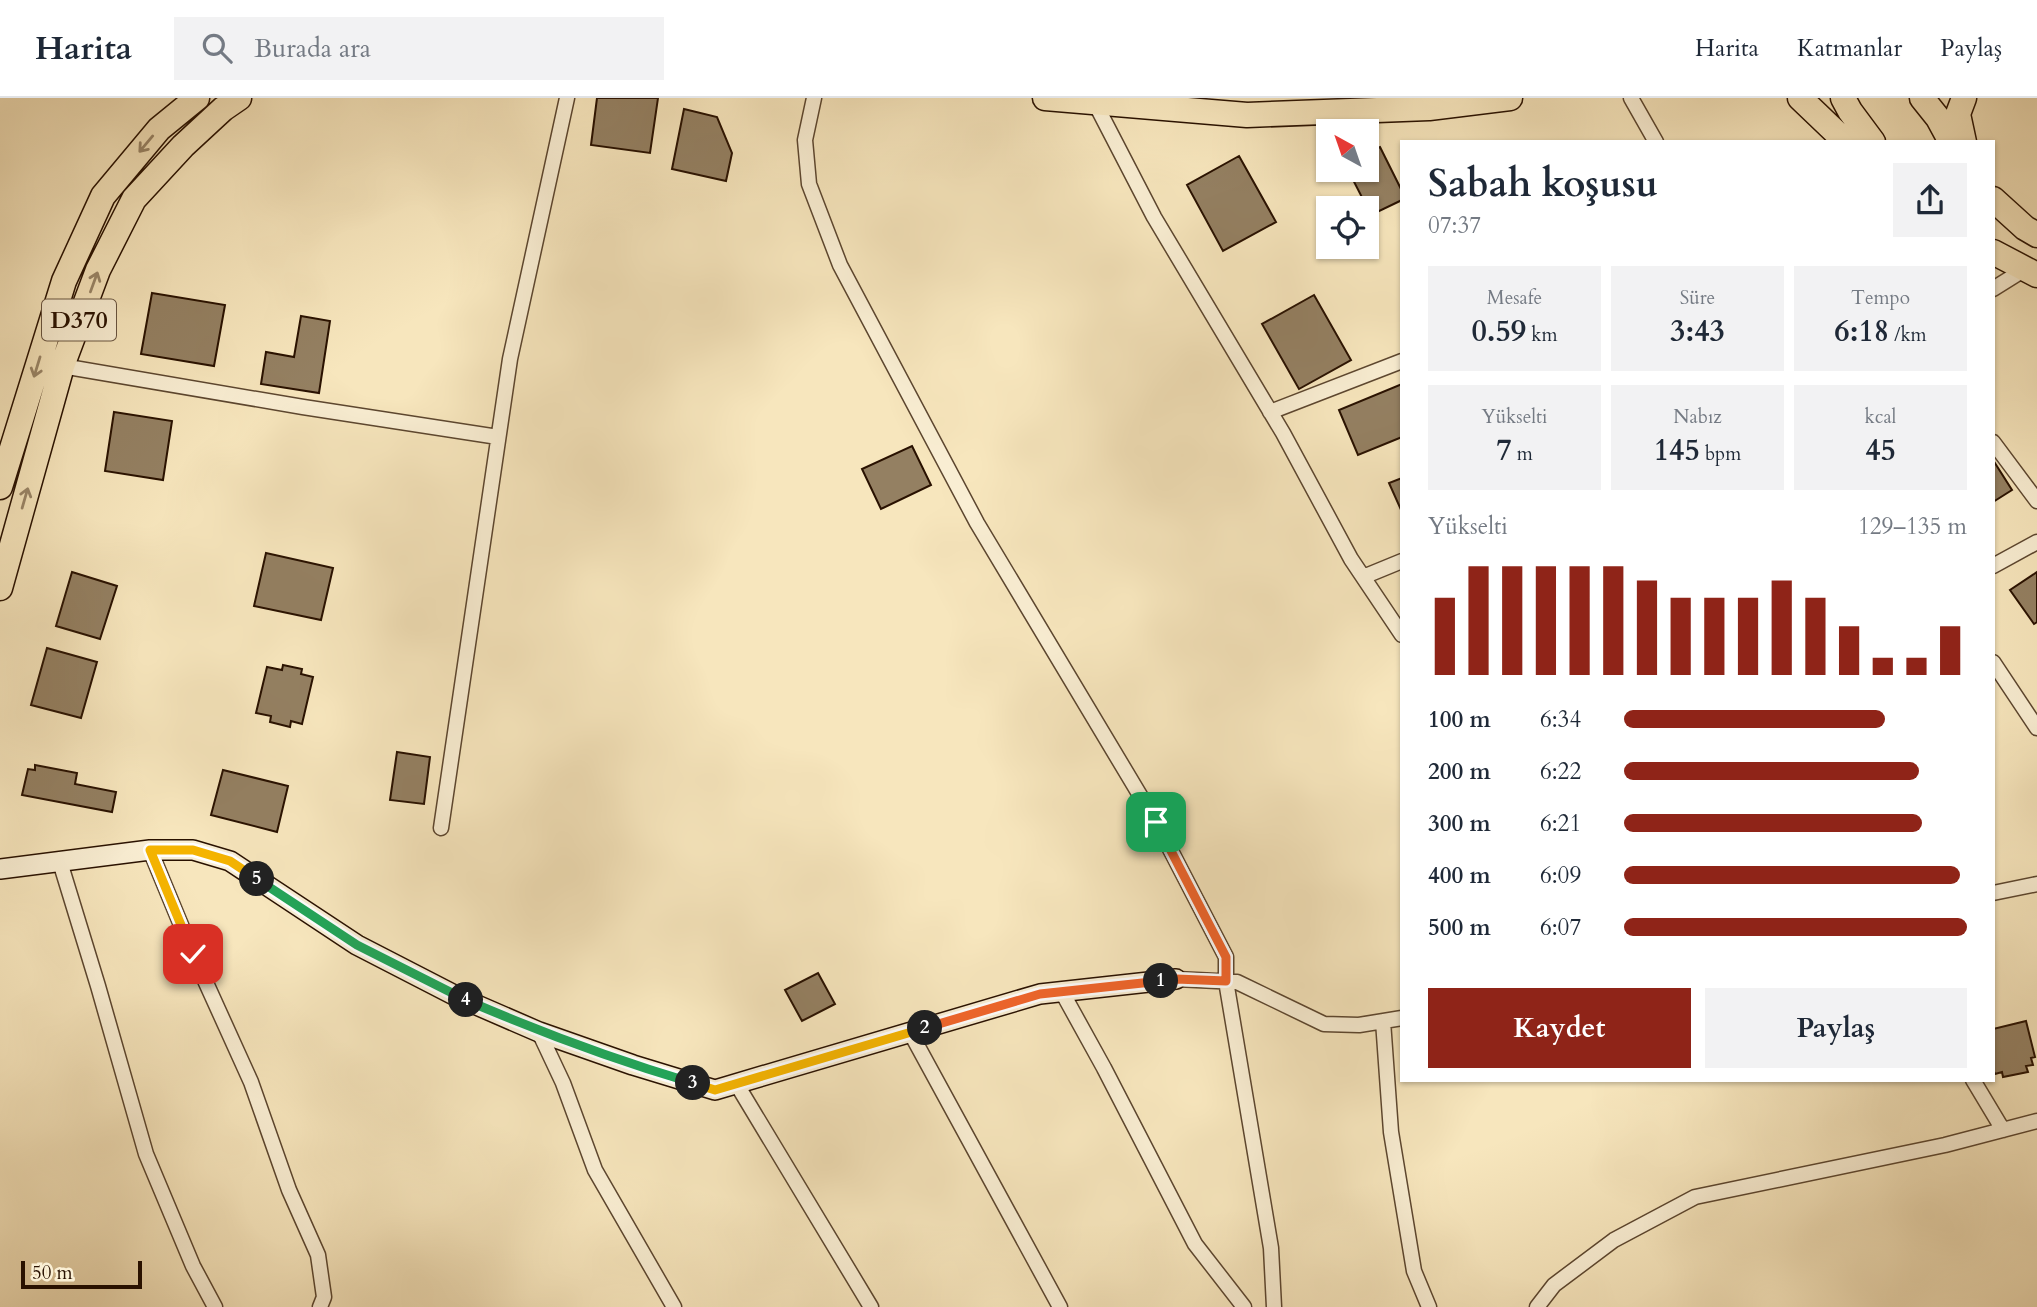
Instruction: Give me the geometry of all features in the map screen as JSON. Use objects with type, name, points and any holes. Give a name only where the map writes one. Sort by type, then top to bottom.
[{"type":"highway","name":"D370","points":[[0,487],[64,281],[103,196],[159,129],[197,98]]},
{"type":"highway","name":"D370","points":[[0,588],[62,366],[98,270],[134,199],[183,146],[239,98]]},
{"type":"highway","points":[[1045,98],[1247,115],[1429,108],[1510,98]]},
{"type":"highway","points":[[1800,98],[1844,140]]},
{"type":"highway","points":[[1843,98],[1872,140]]},
{"type":"highway","points":[[1923,98],[1950,140]]},
{"type":"highway","points":[[1964,98],[1958,114],[1964,140]]},
{"type":"highway","points":[[1995,201],[2025,228],[2037,235]]},
{"type":"highway","points":[[1995,254],[2031,272]]},
{"type":"street","points":[[441,828],[510,359],[567,98]]},
{"type":"street","points":[[814,98],[805,140],[809,184],[840,265],[977,523],[1156,822],[1226,957],[1226,981],[1271,1248],[1275,1307]]},
{"type":"street","points":[[1631,98],[1655,140]]},
{"type":"street","points":[[1095,103],[1154,217],[1270,412],[1351,559],[1400,632]]},
{"type":"street","points":[[1995,288],[2031,272]]},
{"type":"street","points":[[1270,412],[1400,362]]},
{"type":"street","points":[[62,366],[498,437]]},
{"type":"street","points":[[1995,445],[2037,501]]},
{"type":"street","points":[[1995,565],[2037,542]]},
{"type":"street","points":[[1363,577],[1400,562]]},
{"type":"street","points":[[1995,665],[2037,728]]},
{"type":"street","points":[[150,850],[251,1082],[289,1190],[317,1255],[324,1297],[320,1307]]},
{"type":"street","points":[[0,869],[150,850],[193,850],[230,861],[357,945],[456,996],[539,1032],[715,1090],[1040,994],[1176,979],[1237,982],[1324,1024],[1359,1025],[1400,1018]]},
{"type":"street","points":[[60,862],[146,1154],[193,1266],[215,1307]]},
{"type":"street","points":[[1995,894],[2037,884]]},
{"type":"street","points":[[1062,992],[1195,1244],[1244,1307]]},
{"type":"street","points":[[1383,1021],[1391,1132],[1415,1271],[1429,1307]]},
{"type":"street","points":[[539,1032],[563,1083],[595,1170],[674,1307]]},
{"type":"street","points":[[910,1032],[1060,1307]]},
{"type":"street","points":[[1974,1082],[2003,1130]]},
{"type":"street","points":[[736,1083],[871,1307]]},
{"type":"street","points":[[1537,1307],[1554,1285],[1614,1240],[1695,1198],[1945,1145],[2037,1121]]},
{"type":"building","points":[[597,98],[658,98],[650,153],[591,145]]},
{"type":"building","points":[[684,109],[717,117],[732,153],[726,181],[672,169]]},
{"type":"building","points":[[1380,147],[1400,187],[1400,201],[1379,211],[1379,196],[1361,196],[1354,182],[1379,182]]},
{"type":"building","points":[[1239,156],[1276,222],[1223,251],[1187,185]]},
{"type":"building","points":[[152,293],[225,305],[214,366],[141,354]]},
{"type":"building","points":[[1314,295],[1351,360],[1299,389],[1262,324]]},
{"type":"building","points":[[301,316],[330,321],[319,393],[261,384],[266,352],[294,357]]},
{"type":"building","points":[[1400,385],[1400,438],[1358,455],[1339,410]]},
{"type":"building","points":[[114,412],[172,421],[163,480],[105,471]]},
{"type":"building","points":[[912,446],[931,485],[881,509],[862,469]]},
{"type":"building","points":[[1995,463],[2012,490],[1995,501]]},
{"type":"building","points":[[1400,479],[1400,508],[1389,483]]},
{"type":"building","points":[[266,553],[333,568],[321,620],[254,606]]},
{"type":"building","points":[[72,572],[117,586],[100,639],[56,626]]},
{"type":"building","points":[[2037,572],[2037,622],[2034,624],[2010,590]]},
{"type":"building","points":[[47,648],[97,662],[81,718],[31,705]]},
{"type":"building","points":[[283,665],[302,669],[301,674],[313,677],[302,724],[291,721],[290,727],[270,722],[271,716],[256,713],[267,667],[282,670]]},
{"type":"building","points":[[397,752],[430,757],[424,804],[390,800]]},
{"type":"building","points":[[35,765],[77,773],[75,784],[116,792],[112,812],[22,795],[28,769],[35,770]]},
{"type":"building","points":[[223,770],[288,786],[277,832],[211,815]]},
{"type":"building","points":[[818,973],[835,1004],[802,1021],[785,990]]},
{"type":"building","points":[[2026,1021],[2035,1057],[2031,1058],[2033,1065],[2026,1066],[2028,1072],[2003,1077],[2002,1072],[1995,1074],[1995,1029]]},
{"type":"route","points":[[193,954],[150,850],[193,850],[230,861],[357,945],[456,996],[539,1032],[715,1090],[1040,994],[1176,979],[1226,981],[1226,957],[1156,822]]}]
